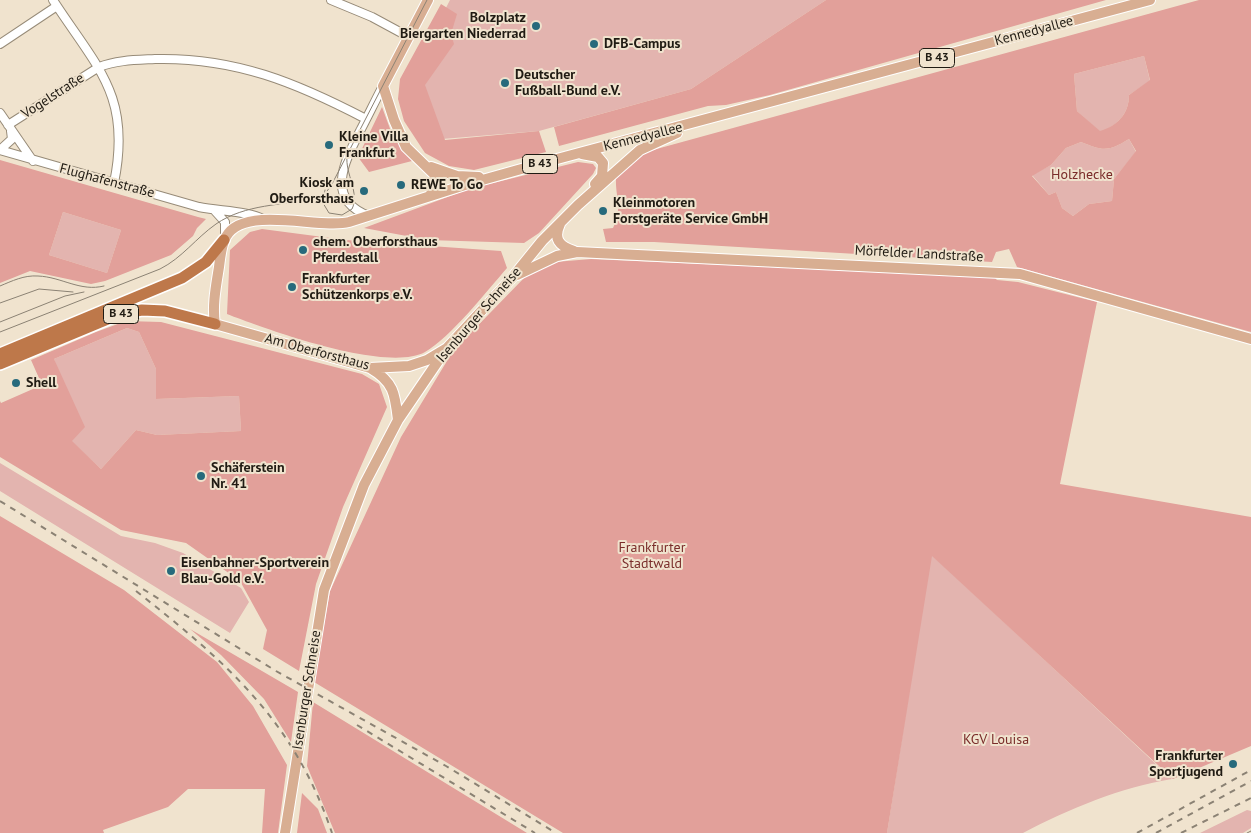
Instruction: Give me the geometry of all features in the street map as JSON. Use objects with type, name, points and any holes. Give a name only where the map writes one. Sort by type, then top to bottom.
[{"type":"highway","name":"B 43","points":[[0,354],[182,278],[206,262],[224,239]]},
{"type":"highway","name":"B 43","points":[[0,364],[120,314],[142,310],[165,311],[215,324]]},
{"type":"main road","points":[[428,0],[383,86],[400,138],[411,154],[426,165],[440,182],[438,188],[428,196]]},
{"type":"main road","name":"Kennedyallee","points":[[224,239],[245,222],[263,219],[333,225],[369,216],[428,196],[502,175],[1150,0]]},
{"type":"main road","name":"Isenburger Schneise","points":[[285,833],[324,590],[364,485],[398,420],[447,348],[560,223],[640,150],[698,123]]},
{"type":"main road","points":[[574,210],[602,176],[604,168],[598,157],[579,154]]},
{"type":"main road","points":[[426,165],[457,176],[481,177],[497,173],[502,175]]},
{"type":"main road","name":"Mörfelder Landstraße","points":[[560,223],[557,234],[558,244],[577,252]]},
{"type":"main road","points":[[215,324],[214,307],[224,239]]},
{"type":"main road","name":"Mörfelder Landstraße","points":[[512,278],[554,257],[577,252],[1020,274],[1251,339]]},
{"type":"main road","name":"Am Oberforsthaus","points":[[215,324],[370,368],[408,366],[427,360],[447,348]]},
{"type":"main road","points":[[370,368],[383,376],[390,384],[394,394],[398,420]]},
{"type":"street","points":[[331,0],[372,17],[408,37]]},
{"type":"street","points":[[0,44],[55,3],[99,67],[113,97],[119,119],[120,145],[114,183]]},
{"type":"street","name":"Vogelstraße","points":[[9,127],[99,67],[110,63],[178,58],[234,66],[300,86],[366,119]]},
{"type":"street","points":[[369,216],[353,208],[347,199],[342,174],[345,159],[383,86]]},
{"type":"street","points":[[0,113],[33,161]]},
{"type":"street","name":"Flughafenstraße","points":[[9,127],[12,139],[0,150],[33,161],[215,211],[252,214],[263,219]]},
{"type":"street","points":[[215,211],[225,222],[224,239]]},
{"type":"green space","name":"DFB-Campus","points":[[450,0],[826,0],[691,89],[539,131],[442,139],[407,84]]},
{"type":"green space","points":[[826,0],[1106,0],[770,95],[726,105],[708,106],[559,146],[554,127],[691,89]]},
{"type":"green space","points":[[1199,0],[1251,0],[1251,332],[1017,267],[1009,249],[996,252],[992,262],[654,242],[606,242],[603,229],[613,228],[618,215],[616,177],[642,153]],"holes":[[[1144,56],[1150,80],[1129,95],[1127,108],[1121,118],[1112,126],[1100,131],[1077,111],[1074,74]],[[1129,139],[1136,151],[1114,179],[1112,201],[1089,204],[1073,216],[1062,208],[1056,192],[1049,195],[1032,176],[1051,165],[1066,148],[1081,142],[1105,149]]]},
{"type":"green space","points":[[441,4],[457,14],[451,34],[454,44],[425,85],[445,140],[539,131],[546,152],[474,170],[449,166],[425,153],[404,121],[398,99],[400,79]]},
{"type":"green space","points":[[1144,56],[1150,81],[1129,95],[1127,108],[1117,123],[1100,132],[1077,111],[1074,74]]},
{"type":"green space","points":[[382,107],[392,134],[412,161],[369,172],[358,157]]},
{"type":"green space","name":"Holzhecke","points":[[1129,139],[1136,152],[1114,179],[1112,201],[1089,204],[1073,216],[1062,208],[1056,192],[1049,195],[1032,175],[1051,165],[1066,148],[1081,142],[1105,149]]},
{"type":"green space","points":[[0,160],[206,219],[197,228],[193,236],[171,255],[105,281],[91,284],[30,271],[0,283]],"holes":[[[63,212],[121,230],[107,273],[49,255]]]},
{"type":"green space","points":[[578,162],[593,164],[596,168],[593,174],[539,233],[524,243],[428,240],[364,228],[469,189]]},
{"type":"green space","points":[[63,212],[121,230],[107,273],[49,255]]},
{"type":"green space","points":[[262,229],[346,240],[501,251],[507,268],[457,325],[425,352],[407,357],[384,357],[356,353],[298,339],[227,314],[230,250],[250,232]]},
{"type":"green space","name":"Frankfurter Stadtwald","points":[[591,259],[994,277],[997,280],[1018,282],[1097,302],[1060,484],[1251,517],[1251,746],[1173,779],[932,556],[887,833],[563,833],[314,682],[330,591],[401,437],[453,351],[525,277],[555,262]]},
{"type":"green space","points":[[126,321],[161,322],[362,374],[379,384],[387,407],[343,507],[316,584],[299,671],[263,649],[267,630],[240,581],[186,543],[121,530],[0,457],[0,401],[1,403],[42,385],[31,360]],"holes":[[[127,328],[139,332],[156,369],[156,399],[239,396],[241,431],[157,435],[136,430],[101,469],[72,441],[85,427],[54,359]]]},
{"type":"green space","points":[[127,328],[139,332],[156,369],[156,399],[239,396],[241,431],[157,435],[136,430],[101,469],[71,441],[54,359]]},
{"type":"green space","name":"Eisenbahner-Sportverein Blau-Gold e.V.","points":[[0,463],[121,536],[155,543],[183,553],[241,588],[249,602],[230,633],[0,491]]},
{"type":"green space","points":[[0,516],[124,590],[217,662],[253,706],[287,765],[278,833],[262,833],[265,789],[188,789],[168,807],[103,830],[104,833],[0,833]]},
{"type":"green space","name":"KGV Louisa","points":[[931,554],[1172,779],[1115,793],[1023,833],[887,833]]},
{"type":"green space","points":[[190,629],[298,692],[291,742],[264,699],[221,655]]},
{"type":"green space","points":[[313,702],[527,833],[335,833],[307,766]]},
{"type":"green space","points":[[302,793],[318,809],[327,833],[297,833]]},
{"type":"green space","points":[[1247,810],[1251,811],[1251,828],[1243,833],[1200,833]]},
{"type":"tram line","points":[[0,332],[160,269],[227,217],[264,206],[316,199],[325,194],[332,184],[427,0]]},
{"type":"tram line","points":[[325,190],[323,203],[329,213],[342,215],[352,209],[354,196],[347,156]]},
{"type":"tram line","points":[[0,286],[28,276],[47,277],[79,286],[104,286]]},
{"type":"tram line","points":[[0,303],[39,289],[73,292]]},
{"type":"tram line","points":[[0,322],[65,296],[84,292]]},
{"type":"tram line","points":[[1247,833],[1251,831]]},
{"type":"railway","points":[[0,501],[276,671],[446,766],[556,833]]},
{"type":"railway","points":[[136,591],[199,643],[254,696],[277,725],[298,758],[316,793],[332,833]]},
{"type":"railway","points":[[357,725],[535,833]]},
{"type":"railway","points":[[1137,833],[1251,770]]},
{"type":"railway","points":[[1156,833],[1251,781]]},
{"type":"railway","points":[[1181,833],[1251,798]]},
{"type":"place","name":"Bolzplatz Biergarten Niederrad","points":[[536,26]]},
{"type":"place","name":"DFB-Campus","points":[[594,44]]},
{"type":"place","name":"Deutscher Fußball-Bund e.V.","points":[[505,83]]},
{"type":"place","name":"Kleine Villa Frankfurt","points":[[329,145]]},
{"type":"place","name":"REWE To Go","points":[[401,185]]},
{"type":"place","name":"Kiosk am Oberforsthaus","points":[[364,191]]},
{"type":"place","name":"Kleinmotoren Forstgeräte Service GmbH","points":[[603,211]]},
{"type":"place","name":"ehem. Oberforsthaus Pferdestall","points":[[303,250]]},
{"type":"place","name":"Frankfurter Schützenkorps e.V.","points":[[292,287]]},
{"type":"place","name":"Shell","points":[[16,383]]},
{"type":"place","name":"Schäferstein Nr. 41","points":[[201,476]]},
{"type":"place","name":"Eisenbahner-Sportverein Blau-Gold e.V.","points":[[171,571]]},
{"type":"place","name":"Frankfurter Sportjugend","points":[[1233,764]]}]
